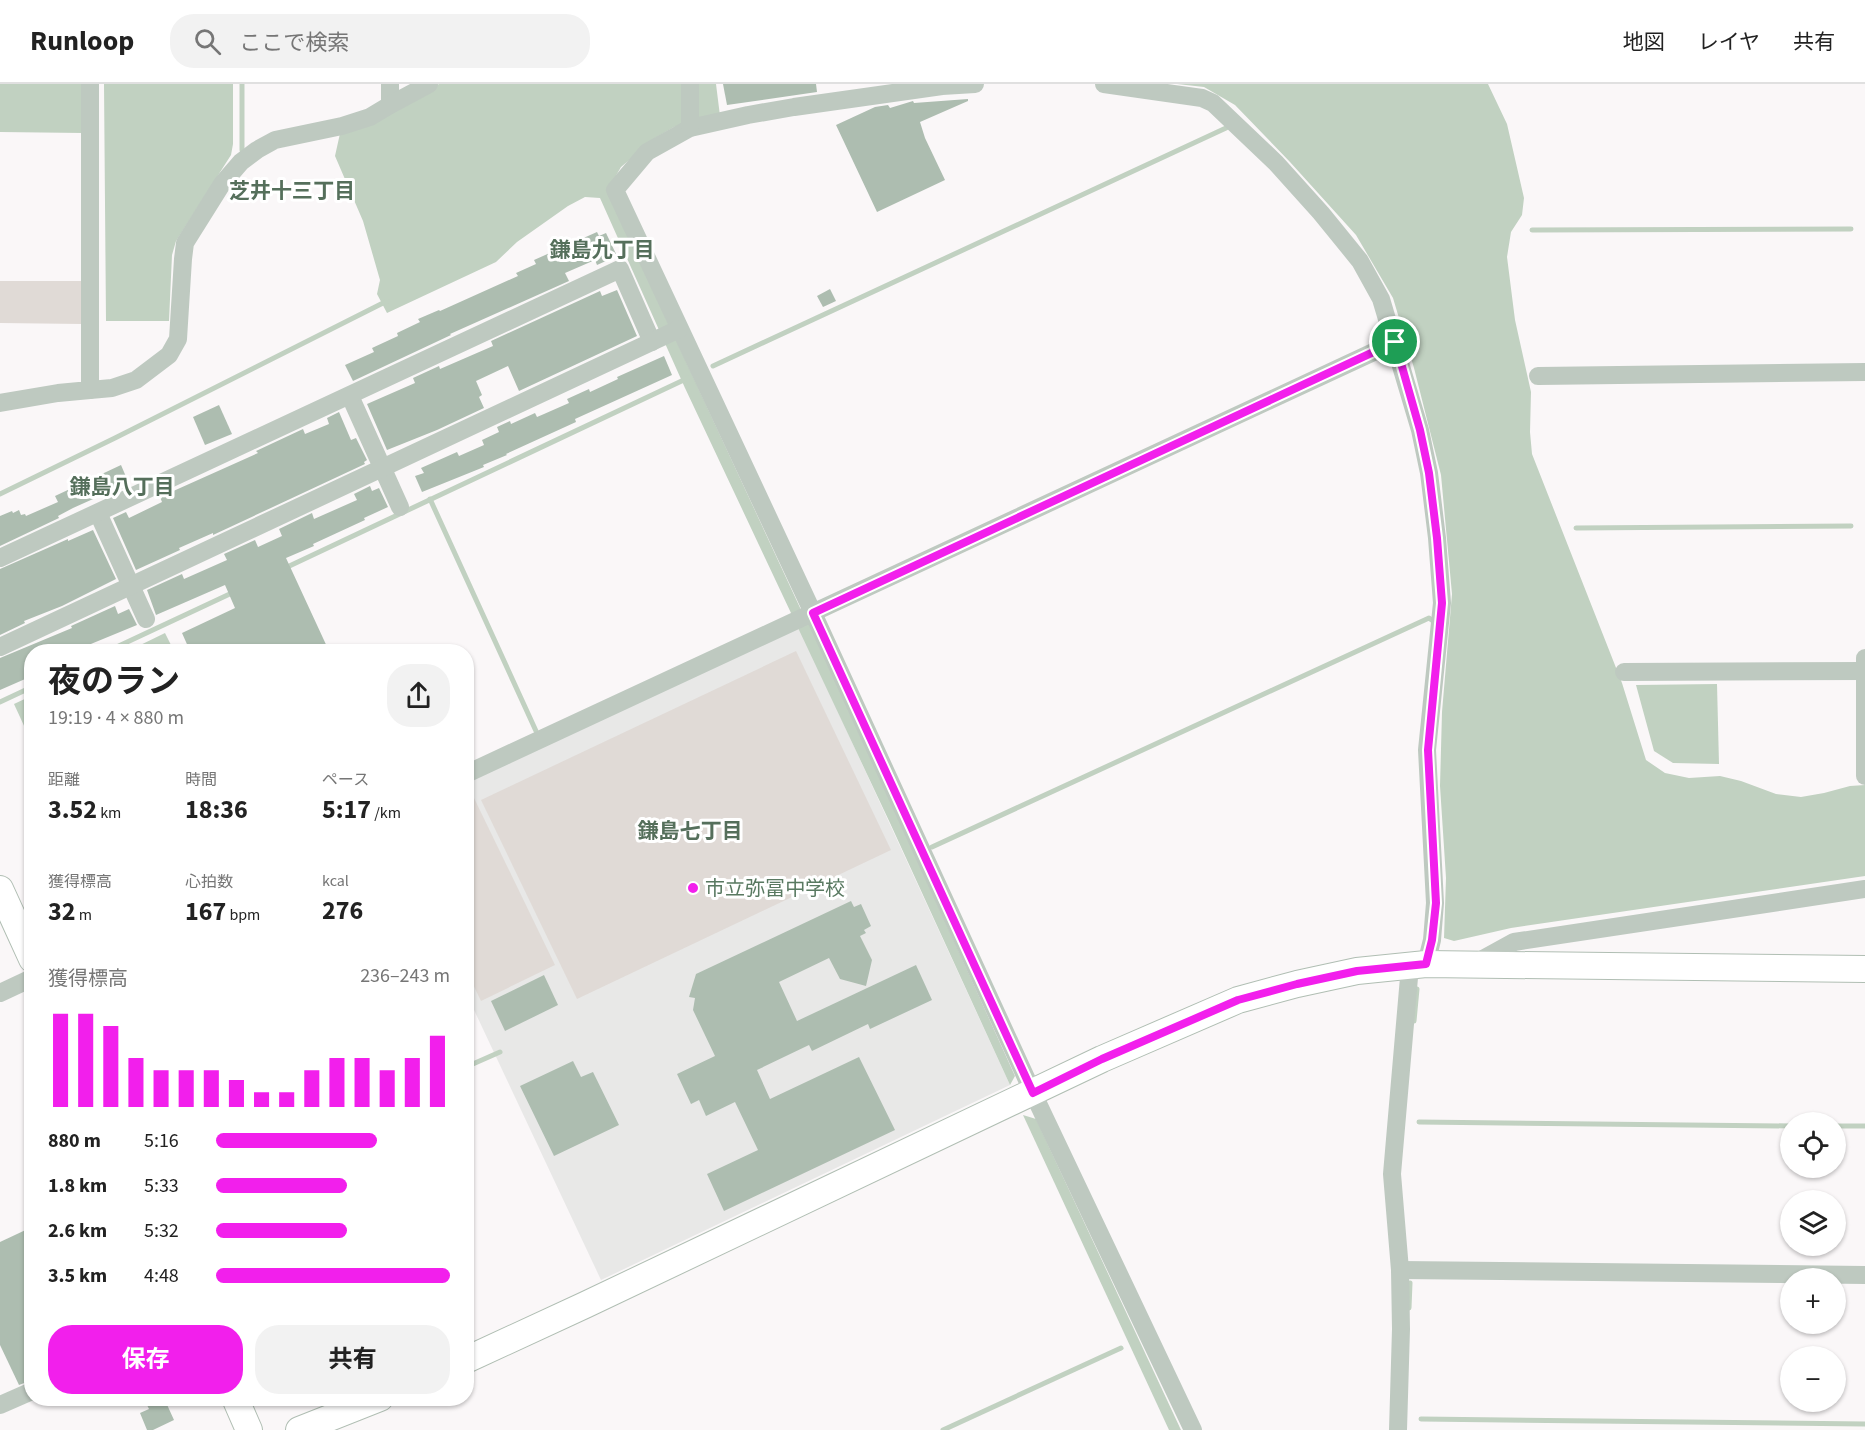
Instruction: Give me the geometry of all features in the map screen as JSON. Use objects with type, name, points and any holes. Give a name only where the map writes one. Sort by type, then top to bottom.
[{"type":"street","points":[[90,84],[90,390]]},
{"type":"street","points":[[390,84],[390,105]]},
{"type":"street","points":[[0,403],[58,393],[112,388],[136,380],[169,355],[178,339],[185,243],[222,184],[242,162],[275,140],[342,126],[370,117],[429,84]]},
{"type":"street","points":[[690,84],[690,126]]},
{"type":"street","points":[[975,84],[942,86],[794,107],[690,126],[647,152],[615,190],[813,613],[1033,1093],[1193,1430]]},
{"type":"street","points":[[1104,84],[1202,98],[1213,103],[1276,163],[1322,213],[1360,261],[1381,299],[1420,430],[1429,473],[1442,603],[1428,750],[1436,903],[1432,940],[1418,965],[1392,1174],[1400,1270],[1401,1340],[1398,1430]]},
{"type":"street","points":[[0,558],[620,269],[656,341]]},
{"type":"street","points":[[0,647],[679,329]]},
{"type":"street","points":[[474,770],[1395,342]]},
{"type":"street","points":[[1538,376],[1865,372]]},
{"type":"street","points":[[350,396],[400,507]]},
{"type":"street","points":[[98,513],[146,619]]},
{"type":"street","points":[[1865,658],[1865,776]]},
{"type":"street","points":[[1624,672],[1865,671]]},
{"type":"street","points":[[0,889],[24,942]]},
{"type":"street","points":[[1472,965],[1515,942],[1865,889]]},
{"type":"street","points":[[474,1356],[1102,1059],[1238,1000],[1357,971],[1418,965],[1865,969]]},
{"type":"street","points":[[0,993],[24,982]]},
{"type":"street","points":[[1400,1270],[1865,1275]]},
{"type":"street","points":[[0,1405],[24,1394]]},
{"type":"street","points":[[238,1406],[249,1430]]},
{"type":"street","points":[[299,1430],[360,1406]]},
{"type":"shaded area","points":[[0,84],[83,84],[83,133],[0,132]]},
{"type":"shaded area","points":[[104,84],[233,84],[231,155],[176,241],[172,255],[169,321],[106,321]]},
{"type":"shaded area","points":[[439,84],[716,84],[720,116],[674,127],[655,138],[621,167],[607,191],[802,612],[812,627],[1015,1076],[1010,1085],[890,823],[685,388],[600,198],[585,197],[568,206],[517,242],[496,262],[387,313],[377,294],[380,280],[363,221],[335,156],[341,129],[367,124]]},
{"type":"shaded area","points":[[1177,84],[1488,84],[1507,124],[1524,198],[1522,215],[1511,232],[1507,257],[1515,320],[1531,392],[1532,454],[1622,683],[1646,760],[1665,773],[1689,778],[1720,776],[1776,794],[1801,797],[1865,785],[1865,876],[1511,928],[1454,941],[1444,938],[1446,878],[1440,786],[1442,712],[1452,594],[1441,475],[1414,368],[1393,298],[1356,235],[1235,105],[1204,87]]},
{"type":"shaded area","points":[[0,281],[82,281],[82,324],[0,323]]},
{"type":"shaded area","name":"市立弥冨中学校","points":[[799,627],[1010,1085],[601,1280],[474,1010],[474,777]]},
{"type":"shaded area","points":[[165,633],[170,644],[142,644]]},
{"type":"shaded area","points":[[796,651],[891,850],[577,999],[481,800]]},
{"type":"shaded area","points":[[1717,684],[1719,764],[1673,763],[1654,751],[1636,685]]},
{"type":"shaded area","points":[[24,699],[24,726],[14,704]]},
{"type":"shaded area","points":[[474,798],[555,965],[481,1001],[474,986]]},
{"type":"shaded area","points":[[1023,1115],[1036,1119],[1181,1430],[1169,1430]]},
{"type":"building","points":[[723,84],[816,84],[817,92],[727,105]]},
{"type":"building","points":[[968,99],[968,101],[920,122],[945,180],[877,212],[836,125],[875,107],[888,105],[890,108],[913,101],[914,103]]},
{"type":"building","points":[[597,232],[599,236],[606,233],[617,256],[597,265],[595,260],[565,273],[569,281],[450,334],[353,381],[345,365],[374,352],[372,348],[398,336],[397,333],[420,322],[418,319],[518,276],[516,273],[536,264],[534,260]]},
{"type":"building","points":[[830,289],[836,301],[823,307],[817,296]]},
{"type":"building","points":[[617,290],[637,336],[519,391],[508,366],[476,381],[484,408],[387,450],[367,404],[415,383],[413,378],[493,346],[491,341],[600,291],[602,296]]},
{"type":"building","points":[[664,356],[672,375],[575,419],[576,422],[483,465],[484,467],[422,492],[415,476],[424,473],[421,468],[457,452],[459,456],[484,445],[482,440],[499,432],[497,427],[510,421],[511,424],[535,413],[537,417],[569,403],[567,399],[589,389],[590,392]]},
{"type":"building","points":[[219,405],[232,434],[205,445],[193,417]]},
{"type":"building","points":[[339,412],[351,440],[356,438],[367,460],[365,464],[213,535],[213,533],[179,548],[180,550],[136,570],[113,518],[126,512],[129,518],[162,502],[160,497],[258,453],[256,451],[303,429],[305,434],[329,424],[327,418]]},
{"type":"building","points":[[121,465],[127,479],[123,481],[126,487],[73,508],[58,516],[59,518],[0,546],[0,516],[19,510],[21,515],[26,516],[58,502],[55,496]]},
{"type":"building","points":[[370,486],[372,491],[379,488],[388,507],[286,558],[326,644],[187,644],[182,633],[235,608],[225,585],[156,615],[147,590],[182,574],[184,579],[227,560],[224,554],[255,540],[258,547],[282,536],[279,529],[312,513],[314,519],[357,500],[354,494]]},
{"type":"building","points":[[93,530],[116,579],[62,606],[24,621],[25,623],[0,635],[0,569]]},
{"type":"building","points":[[115,606],[118,614],[129,609],[137,625],[91,644],[34,644],[72,628],[71,626]]},
{"type":"building","points":[[24,648],[24,680],[0,690],[0,658]]},
{"type":"building","points":[[851,901],[854,907],[861,904],[871,926],[864,930],[866,933],[860,936],[872,960],[866,986],[840,979],[829,958],[779,982],[797,1021],[916,965],[932,1000],[870,1029],[868,1024],[812,1051],[809,1045],[757,1070],[770,1099],[859,1057],[895,1130],[724,1211],[707,1174],[758,1150],[735,1102],[706,1116],[699,1100],[691,1104],[677,1074],[715,1056],[693,1010],[695,998],[689,997],[696,974]]},
{"type":"building","points":[[544,975],[558,1005],[505,1031],[491,1001]]},
{"type":"building","points":[[573,1061],[581,1077],[593,1072],[619,1125],[554,1156],[520,1086]]},
{"type":"building","points":[[24,1231],[24,1383],[19,1385],[0,1345],[0,1242]]},
{"type":"building","points":[[148,1406],[168,1406],[174,1420],[153,1430],[147,1430],[140,1413],[149,1409]]},
{"type":"waterway","points":[[242,84],[242,150]]},
{"type":"waterway","points":[[713,366],[1226,128]]},
{"type":"waterway","points":[[1532,230],[1851,229]]},
{"type":"waterway","points":[[0,494],[387,301]]},
{"type":"waterway","points":[[283,569],[688,378]]},
{"type":"waterway","points":[[430,499],[536,731]]},
{"type":"waterway","points":[[1576,528],[1851,526]]},
{"type":"waterway","points":[[123,644],[234,592]]},
{"type":"waterway","points":[[932,847],[1429,618],[1433,621]]},
{"type":"waterway","points":[[0,702],[24,691]]},
{"type":"waterway","points":[[1414,1021],[1417,989]]},
{"type":"waterway","points":[[474,1063],[500,1052]]},
{"type":"waterway","points":[[1419,1122],[1780,1126]]},
{"type":"waterway","points":[[1846,1126],[1865,1126]]},
{"type":"waterway","points":[[1409,1308],[1410,1283]]},
{"type":"waterway","points":[[943,1430],[1121,1348]]},
{"type":"waterway","points":[[1421,1419],[1865,1424]]},
{"type":"place","name":"市立弥冨中学校","points":[[693,888]]},
{"type":"district","name":"芝井十三丁目","points":[[292,191]]},
{"type":"district","name":"鎌島九丁目","points":[[602,250]]},
{"type":"district","name":"鎌島八丁目","points":[[122,487]]},
{"type":"district","name":"鎌島七丁目","points":[[690,831]]},
{"type":"route","points":[[1395,342],[1420,430],[1429,473],[1442,603],[1428,750],[1436,903],[1432,940],[1426,964],[1357,971],[1238,1000],[1102,1059],[1033,1093],[813,613],[1395,342]]}]
